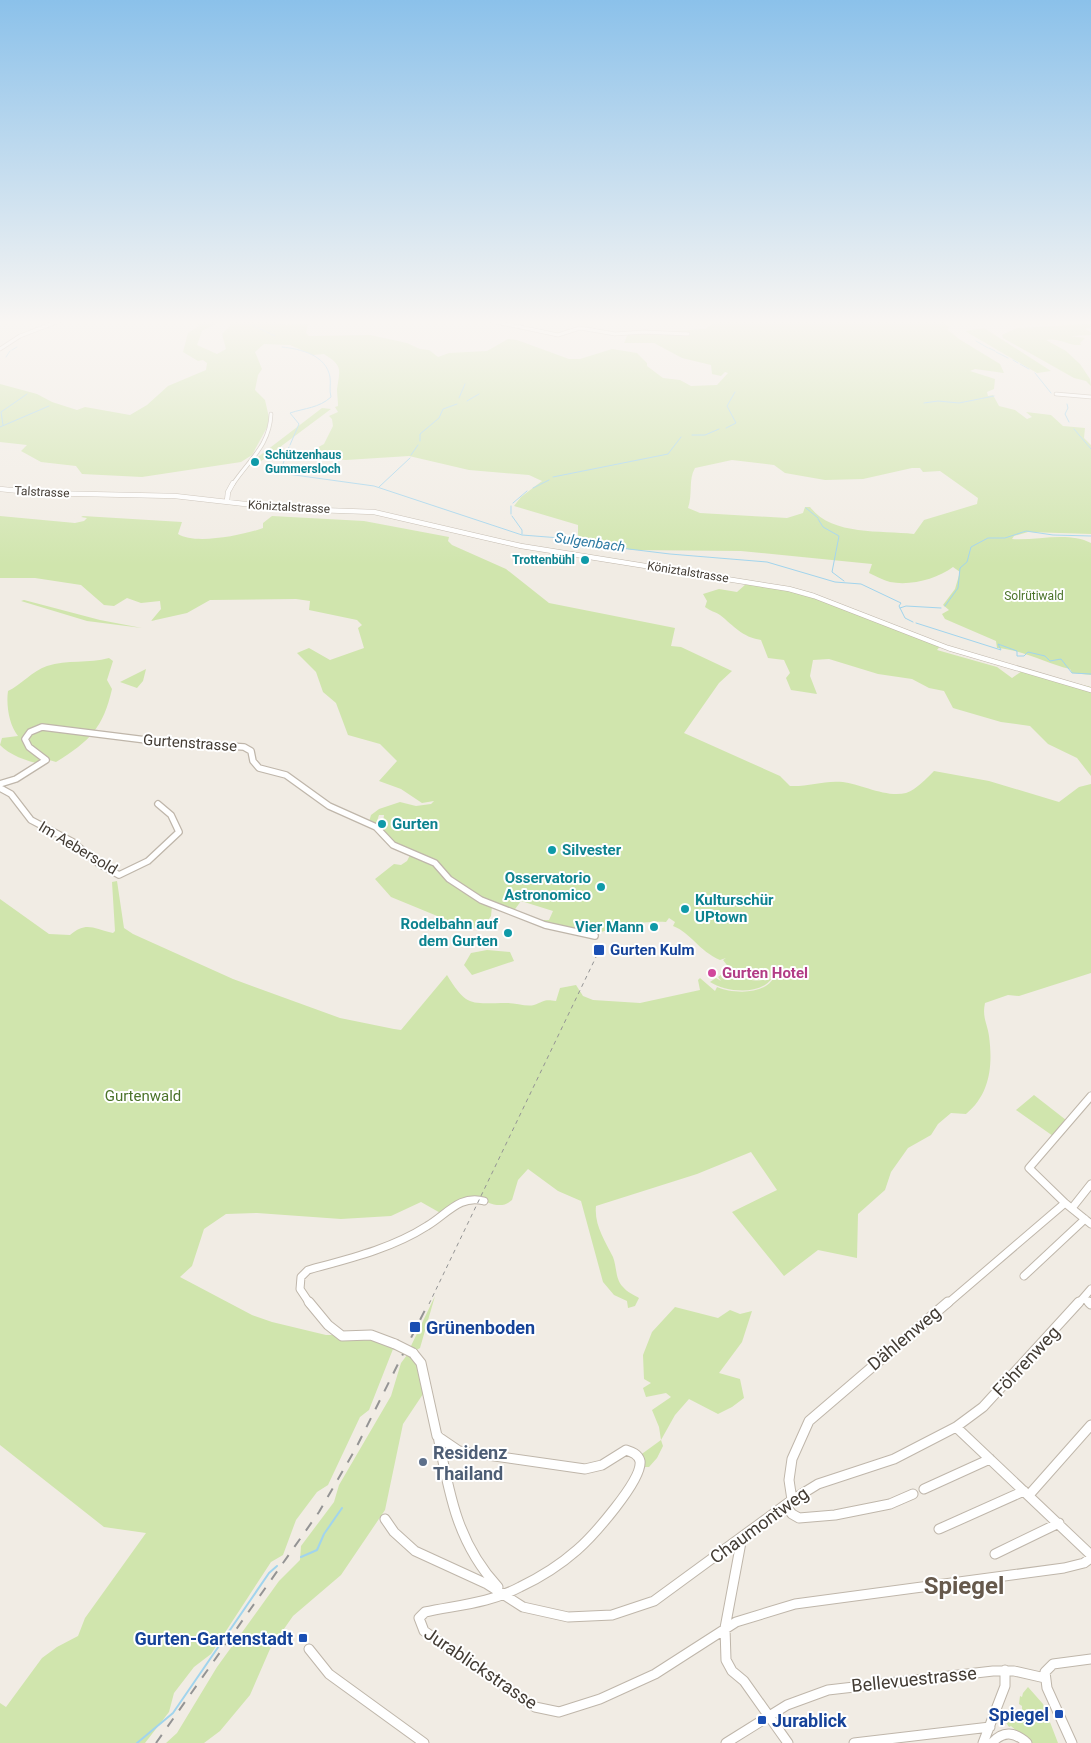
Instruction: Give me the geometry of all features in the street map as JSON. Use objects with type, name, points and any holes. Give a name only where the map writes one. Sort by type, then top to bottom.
[{"type":"street","points":[[227,501],[226,495],[235,480],[263,446],[272,426],[271,414]]},
{"type":"street","name":"Talstrasse","points":[[0,489],[84,493]]},
{"type":"street","name":"Köniztalstrasse","points":[[84,493],[214,499],[295,509],[374,512],[521,546],[789,588],[948,648],[1091,690]]},
{"type":"street","name":"Köniztalstrasse","points":[[214,499],[226,495]]},
{"type":"street","name":"Gurtenstrasse","points":[[0,784],[16,779],[46,760],[29,747],[25,739],[30,732],[42,727],[154,741],[244,747],[251,751],[253,761],[260,768],[288,776],[329,806],[376,827],[393,845],[435,863],[449,878],[481,900],[545,925],[595,936]]},
{"type":"street","name":"Im Aebersold","points":[[0,788],[11,794],[31,820],[69,840],[99,864],[119,875],[148,861],[179,832],[171,815],[158,804]]},
{"type":"street","points":[[1024,1276],[1088,1222],[1068,1206],[1029,1168],[1091,1096]]},
{"type":"street","name":"Dählenweg","points":[[789,1502],[793,1460],[800,1436],[808,1421],[881,1357],[1068,1206],[1091,1184]]},
{"type":"street","points":[[484,1201],[478,1198],[466,1200],[431,1224],[400,1240],[372,1252],[308,1270],[301,1277],[300,1289],[305,1298],[328,1325],[342,1336],[371,1335],[413,1353],[421,1363],[453,1513],[465,1540],[486,1576],[505,1594]]},
{"type":"street","name":"Föhrenweg","points":[[956,1427],[983,1407],[1091,1289]]},
{"type":"street","points":[[1084,1298],[1091,1304]]},
{"type":"street","points":[[940,1529],[1027,1493],[1091,1425]]},
{"type":"street","points":[[956,1427],[1059,1523],[1091,1557]]},
{"type":"street","name":"Chaumontweg","points":[[505,1594],[522,1606],[547,1614],[587,1619],[605,1617],[638,1609],[654,1601],[789,1502],[818,1484],[894,1459],[956,1427]]},
{"type":"street","points":[[437,1436],[452,1447],[469,1454],[574,1468],[598,1467],[626,1450],[639,1456],[638,1472],[603,1525],[587,1542],[546,1574],[505,1594]]},
{"type":"street","points":[[924,1489],[990,1459]]},
{"type":"street","points":[[789,1502],[792,1514],[799,1518],[835,1515],[890,1504],[913,1494]]},
{"type":"street","points":[[385,1518],[398,1537],[422,1556],[483,1582],[505,1594]]},
{"type":"street","points":[[995,1554],[1059,1523]]},
{"type":"street","points":[[742,1537],[726,1628],[728,1666],[744,1681],[788,1743]]},
{"type":"street","name":"Jurablickstrasse","points":[[505,1594],[488,1600],[425,1612],[419,1618],[421,1628],[522,1699],[535,1707],[551,1712],[568,1710],[583,1705],[654,1674],[726,1628],[795,1604],[1064,1568],[1084,1563],[1091,1557]]},
{"type":"street","points":[[310,1649],[330,1674],[424,1743]]},
{"type":"street","points":[[1072,1743],[1047,1688],[1046,1670],[1052,1664],[1091,1659]]},
{"type":"street","points":[[982,1743],[1005,1686],[1005,1670]]},
{"type":"street","name":"Bellevuestrasse","points":[[726,1743],[794,1702],[828,1690],[1005,1670],[1045,1678]]},
{"type":"street","points":[[854,1743],[990,1727]]},
{"type":"street","points":[[992,1743],[997,1736],[1007,1732],[1019,1736],[1027,1743]]},
{"type":"green space","points":[[0,402],[53,402],[77,410],[85,407],[130,415],[150,402],[266,402],[270,422],[252,455],[241,462],[142,477],[82,474],[76,466],[41,462],[21,451],[27,445],[0,442]]},
{"type":"green space","name":"Solrütiwald","points":[[338,402],[997,402],[999,406],[1015,410],[1027,419],[1032,417],[1026,412],[1051,415],[1063,426],[1085,428],[1084,438],[1091,445],[1091,534],[1028,532],[1014,536],[1012,539],[1062,537],[1082,539],[1091,543],[1091,675],[1072,673],[1070,669],[1025,654],[997,648],[996,641],[945,619],[942,614],[949,610],[943,605],[955,589],[960,572],[953,567],[932,578],[898,583],[887,581],[869,573],[872,564],[741,551],[631,550],[578,536],[578,525],[514,506],[521,497],[542,481],[529,475],[469,470],[409,456],[346,460],[314,459],[302,456],[324,444],[333,426],[332,419],[329,416],[338,412],[335,407],[338,406]],"holes":[[[732,460],[774,465],[785,473],[825,480],[863,479],[912,468],[920,468],[923,472],[940,471],[978,498],[977,504],[924,520],[914,534],[858,530],[844,527],[831,523],[819,516],[810,507],[805,507],[803,513],[787,518],[700,513],[688,508],[695,468]]]},
{"type":"green space","points":[[322,408],[331,409],[260,462],[254,460]]},
{"type":"green space","name":"Gurtenwald","points":[[0,516],[75,523],[84,521],[87,518],[81,517],[83,516],[182,522],[178,534],[196,539],[220,538],[255,531],[263,528],[263,523],[272,516],[364,521],[449,537],[448,541],[452,545],[506,569],[549,603],[675,628],[671,646],[681,647],[732,671],[719,683],[684,733],[780,776],[790,786],[843,782],[898,794],[907,793],[914,789],[934,771],[989,781],[1059,802],[1079,787],[1091,784],[1091,973],[1019,996],[1008,995],[985,1003],[984,1016],[989,1036],[990,1069],[980,1098],[966,1114],[951,1113],[938,1124],[931,1135],[908,1148],[891,1172],[885,1190],[858,1214],[857,1258],[818,1250],[784,1276],[732,1212],[777,1190],[751,1152],[697,1174],[596,1206],[598,1226],[613,1257],[620,1284],[639,1298],[635,1306],[628,1308],[627,1301],[614,1295],[603,1282],[581,1201],[558,1191],[528,1169],[518,1180],[512,1200],[504,1205],[495,1205],[478,1198],[444,1215],[421,1202],[391,1216],[341,1219],[257,1213],[226,1214],[204,1229],[192,1266],[180,1277],[252,1315],[272,1322],[326,1335],[352,1335],[395,1344],[369,1410],[360,1417],[328,1485],[317,1492],[296,1520],[283,1555],[271,1562],[211,1654],[194,1667],[174,1693],[169,1712],[145,1743],[0,1743],[0,1703],[6,1707],[42,1658],[57,1647],[78,1636],[85,1618],[146,1533],[104,1527],[0,1445],[0,899],[49,934],[70,935],[86,927],[113,933],[115,931],[112,882],[117,881],[124,928],[133,934],[233,979],[340,1018],[401,1030],[447,975],[460,993],[471,1001],[528,1006],[547,1000],[556,1001],[560,988],[576,985],[583,996],[593,1000],[640,1003],[700,990],[698,980],[700,978],[715,991],[717,987],[740,992],[757,990],[764,987],[774,977],[763,981],[753,980],[730,969],[723,960],[726,958],[720,960],[706,952],[685,933],[673,926],[675,922],[669,918],[666,922],[632,924],[599,933],[592,930],[592,934],[536,920],[549,920],[553,911],[521,901],[513,912],[483,898],[451,879],[443,868],[399,849],[382,830],[384,815],[379,815],[376,824],[380,827],[369,822],[371,815],[379,809],[400,802],[416,806],[431,804],[434,801],[422,803],[401,789],[379,781],[397,761],[380,744],[348,735],[336,703],[323,692],[316,672],[297,653],[309,648],[330,660],[364,648],[358,628],[362,625],[357,620],[309,610],[310,601],[296,599],[210,600],[187,613],[151,621],[161,609],[160,601],[141,603],[127,598],[114,606],[104,605],[81,585],[35,578],[0,578]]},
{"type":"green space","points":[[746,584],[804,593],[941,645],[937,650],[997,667],[1012,678],[1022,671],[1091,687],[1091,776],[1077,758],[1048,744],[1030,726],[1001,722],[953,708],[944,691],[929,688],[912,679],[878,674],[829,659],[813,660],[810,676],[817,694],[791,690],[786,678],[790,673],[784,660],[768,658],[761,640],[743,634],[720,615],[705,607],[707,601],[703,594],[719,589],[737,592]]},
{"type":"green space","points":[[24,600],[100,620],[142,628],[87,621],[21,601]]},
{"type":"green space","points":[[109,658],[113,661],[107,680],[112,689],[104,714],[93,732],[78,747],[56,762],[46,759],[40,764],[13,755],[0,745],[2,738],[18,736],[12,726],[9,715],[8,691],[36,671],[47,666]]},
{"type":"green space","points":[[146,669],[143,681],[137,688],[120,682]]},
{"type":"green space","points":[[410,855],[434,865],[492,906],[491,916],[482,929],[464,927],[391,897],[375,879],[394,864],[401,865],[407,861]]},
{"type":"green space","points":[[487,950],[510,952],[514,961],[472,975],[464,965],[471,953]]},
{"type":"green space","points":[[729,969],[755,981],[772,978],[767,984],[759,988],[742,991],[725,988],[710,982],[716,978],[721,981],[718,977]]},
{"type":"green space","points":[[1034,1095],[1066,1120],[1053,1136],[1016,1110]]},
{"type":"green space","points":[[435,1296],[420,1348],[415,1351],[410,1348]]},
{"type":"green space","points":[[675,1307],[718,1318],[730,1310],[740,1314],[752,1311],[742,1342],[719,1373],[740,1379],[744,1398],[718,1414],[689,1399],[675,1415],[661,1440],[659,1427],[652,1410],[671,1397],[666,1393],[646,1397],[643,1388],[651,1383],[644,1379],[643,1355],[652,1332]]},
{"type":"green space","points":[[413,1353],[427,1388],[403,1424],[385,1510],[341,1575],[293,1616],[270,1649],[250,1695],[220,1731],[204,1743],[166,1743],[177,1733],[217,1667],[279,1581],[300,1560],[301,1546],[334,1502],[339,1485],[391,1396],[401,1363],[407,1355]]},
{"type":"green space","points":[[661,1440],[663,1446],[657,1458],[649,1467],[641,1467],[639,1456]]},
{"type":"green space","points":[[1028,1687],[1043,1704],[1058,1743],[1030,1743],[1011,1726],[1009,1727],[1001,1715],[1005,1713],[1028,1717],[1028,1712],[1022,1710],[1022,1706],[1019,1704],[1020,1696],[1022,1697]]},
{"type":"waterway","points":[[3,425],[1,412],[15,402]]},
{"type":"waterway","points":[[290,445],[299,424],[290,413],[324,402]]},
{"type":"waterway","points":[[726,428],[736,423],[727,406],[729,402]]},
{"type":"waterway","points":[[924,403],[929,402]]},
{"type":"waterway","points":[[952,402],[962,402]]},
{"type":"waterway","points":[[420,441],[420,434],[439,418],[443,409],[457,404]]},
{"type":"waterway","points":[[1067,404],[1068,408],[1065,414],[1069,422]]},
{"type":"waterway","points":[[0,427],[49,406]]},
{"type":"waterway","points":[[692,435],[705,435],[719,429]]},
{"type":"waterway","points":[[1074,429],[1091,449]]},
{"type":"waterway","points":[[553,477],[668,454],[681,437]]},
{"type":"waterway","points":[[411,455],[418,445]]},
{"type":"waterway","points":[[287,452],[289,447]]},
{"type":"waterway","name":"Sulgenbach","points":[[295,454],[285,458],[280,473],[374,486],[522,535],[573,539],[604,546],[670,554],[767,562],[835,582],[861,584],[901,603],[900,608]]},
{"type":"waterway","points":[[379,487],[410,458]]},
{"type":"waterway","points":[[533,488],[549,480]]},
{"type":"waterway","points":[[513,503],[527,491]]},
{"type":"waterway","points":[[511,506],[511,514]]},
{"type":"waterway","points":[[806,508],[818,518]]},
{"type":"waterway","points":[[512,516],[522,530],[522,534]]},
{"type":"waterway","points":[[818,519],[823,527],[839,536],[832,572],[844,581]]},
{"type":"waterway","points":[[945,606],[958,588],[960,568],[967,562],[971,547],[988,538],[1005,538],[1026,531],[1053,535],[1091,536]]},
{"type":"waterway","points":[[900,608],[906,606],[941,608]]},
{"type":"waterway","name":"Sulgenbach","points":[[900,608],[905,618],[913,622]]},
{"type":"waterway","name":"Sulgenbach","points":[[916,623],[1001,650],[998,644],[1017,651],[1017,656],[1024,656],[1028,652],[1045,656],[1050,661],[1061,659],[1072,673],[1091,674]]},
{"type":"waterway","points":[[301,1557],[317,1550],[324,1534],[342,1508]]},
{"type":"waterway","points":[[137,1743],[173,1713],[269,1573],[277,1566]]},
{"type":"railway","points":[[429,1304],[596,957]]},
{"type":"railway","points":[[156,1743],[319,1512],[356,1448],[429,1302]]},
{"type":"place","name":"Schützenhaus Gummersloch","points":[[255,462]]},
{"type":"place","name":"Trottenbühl","points":[[585,560]]},
{"type":"place","name":"Gurten","points":[[382,824]]},
{"type":"place","name":"Silvester","points":[[552,850]]},
{"type":"place","name":"Osservatorio Astronomico","points":[[601,887]]},
{"type":"place","name":"Kulturschür UPtown","points":[[685,909]]},
{"type":"place","name":"Vier Mann","points":[[654,927]]},
{"type":"place","name":"Rodelbahn auf dem Gurten","points":[[508,933]]},
{"type":"place","name":"Gurten Kulm","points":[[599,950]]},
{"type":"place","name":"Gurten Hotel","points":[[712,973]]},
{"type":"place","name":"Grünenboden","points":[[415,1327]]},
{"type":"place","name":"Residenz Thailand","points":[[423,1462]]},
{"type":"place","name":"Gurten-Gartenstadt","points":[[303,1638]]},
{"type":"place","name":"Spiegel","points":[[1059,1714]]},
{"type":"place","name":"Jurablick","points":[[762,1720]]},
{"type":"district","name":"Spiegel","points":[[964,1586]]}]
